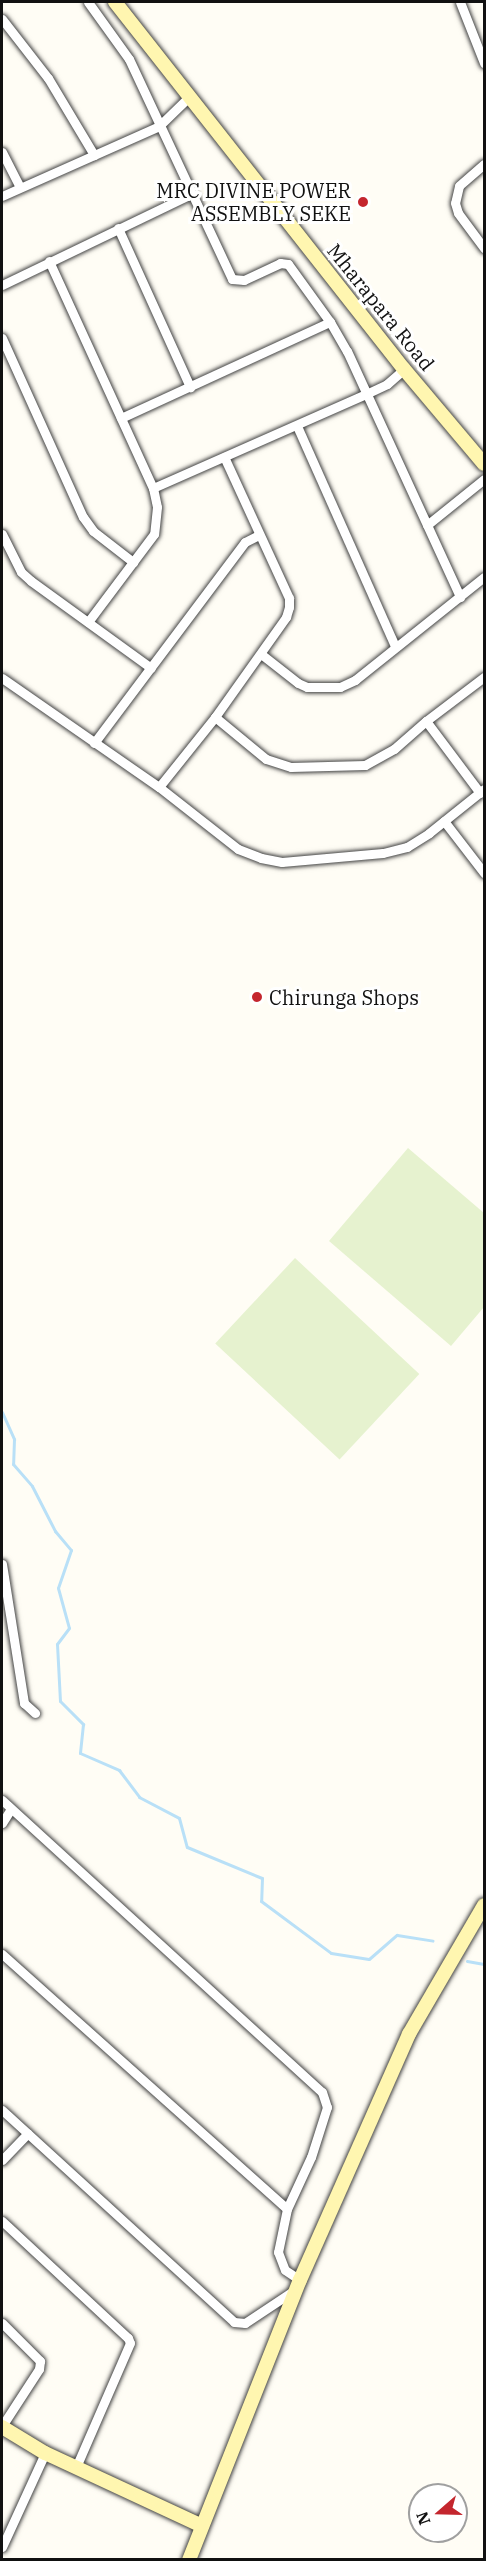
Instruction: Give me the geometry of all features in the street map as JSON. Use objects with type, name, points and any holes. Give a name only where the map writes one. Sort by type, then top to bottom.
[{"type":"main road","name":"Mharapara Road","points":[[115,2],[404,369],[484,464]]},
{"type":"main road","points":[[473,449],[484,440]]},
{"type":"main road","points":[[189,2559],[298,2285],[409,2034],[484,1905]]},
{"type":"main road","points":[[2,2426],[45,2453],[202,2526]]},
{"type":"street","points":[[88,2],[129,59],[232,279],[244,280],[280,263],[288,264],[330,322],[460,597]]},
{"type":"street","points":[[460,2],[484,63]]},
{"type":"street","points":[[2,19],[48,78],[94,154]]},
{"type":"street","points":[[2,196],[159,126],[190,96]]},
{"type":"street","points":[[2,152],[20,188]]},
{"type":"street","points":[[484,164],[459,186],[455,203],[458,213],[484,248]]},
{"type":"street","points":[[2,285],[191,194]]},
{"type":"street","points":[[118,228],[190,387]]},
{"type":"street","points":[[49,261],[153,488],[157,520],[154,534],[88,622]]},
{"type":"street","points":[[121,418],[330,322]]},
{"type":"street","points":[[2,338],[83,517],[93,531],[133,562]]},
{"type":"street","points":[[153,488],[366,394],[387,384],[404,369]]},
{"type":"street","points":[[297,426],[395,646]]},
{"type":"street","points":[[159,787],[215,717],[261,654],[286,617],[289,607],[289,598],[224,457]]},
{"type":"street","points":[[427,525],[484,479]]},
{"type":"street","points":[[2,534],[21,572],[151,668]]},
{"type":"street","points":[[94,743],[245,542],[259,535]]},
{"type":"street","points":[[261,654],[298,683],[329,688],[348,684],[484,577]]},
{"type":"street","points":[[215,717],[266,759],[291,767],[365,765],[394,750],[484,677]]},
{"type":"street","points":[[2,678],[159,787],[237,849],[282,862],[383,853],[407,847],[482,791],[426,722]]},
{"type":"street","points":[[444,821],[484,873]]},
{"type":"street","points":[[2,1564],[24,1703],[35,1713]]},
{"type":"street","points":[[2,1800],[10,1810],[322,2092],[327,2107],[311,2157],[288,2209],[278,2252],[285,2270],[298,2285],[245,2323],[234,2322],[2,2110]]},
{"type":"street","points":[[2,1823],[10,1810]]},
{"type":"street","points":[[2,1954],[288,2209]]},
{"type":"street","points":[[2,2160],[28,2133]]},
{"type":"street","points":[[2,2222],[128,2338],[130,2343],[76,2467]]},
{"type":"street","points":[[2,2323],[40,2361],[39,2368],[2,2426]]},
{"type":"street","points":[[2,2547],[45,2453]]},
{"type":"green space","points":[[408,1148],[484,1213],[484,1307],[451,1346],[329,1241]]},
{"type":"green space","points":[[295,1258],[419,1374],[340,1460],[215,1344]]},
{"type":"waterway","points":[[2,1412],[14,1439],[13,1464],[32,1486],[55,1531],[71,1550],[58,1588],[69,1628],[57,1644],[60,1701],[83,1724],[80,1753],[119,1770],[139,1797],[179,1818],[187,1847],[262,1878],[261,1901],[331,1953],[369,1959],[397,1935],[433,1941]]},
{"type":"waterway","points":[[467,1961],[484,1964]]},
{"type":"place","name":"MRC DIVINE POWER ASSEMBLY SEKE","points":[[363,202]]},
{"type":"place","name":"Chirunga Shops","points":[[257,997]]}]
